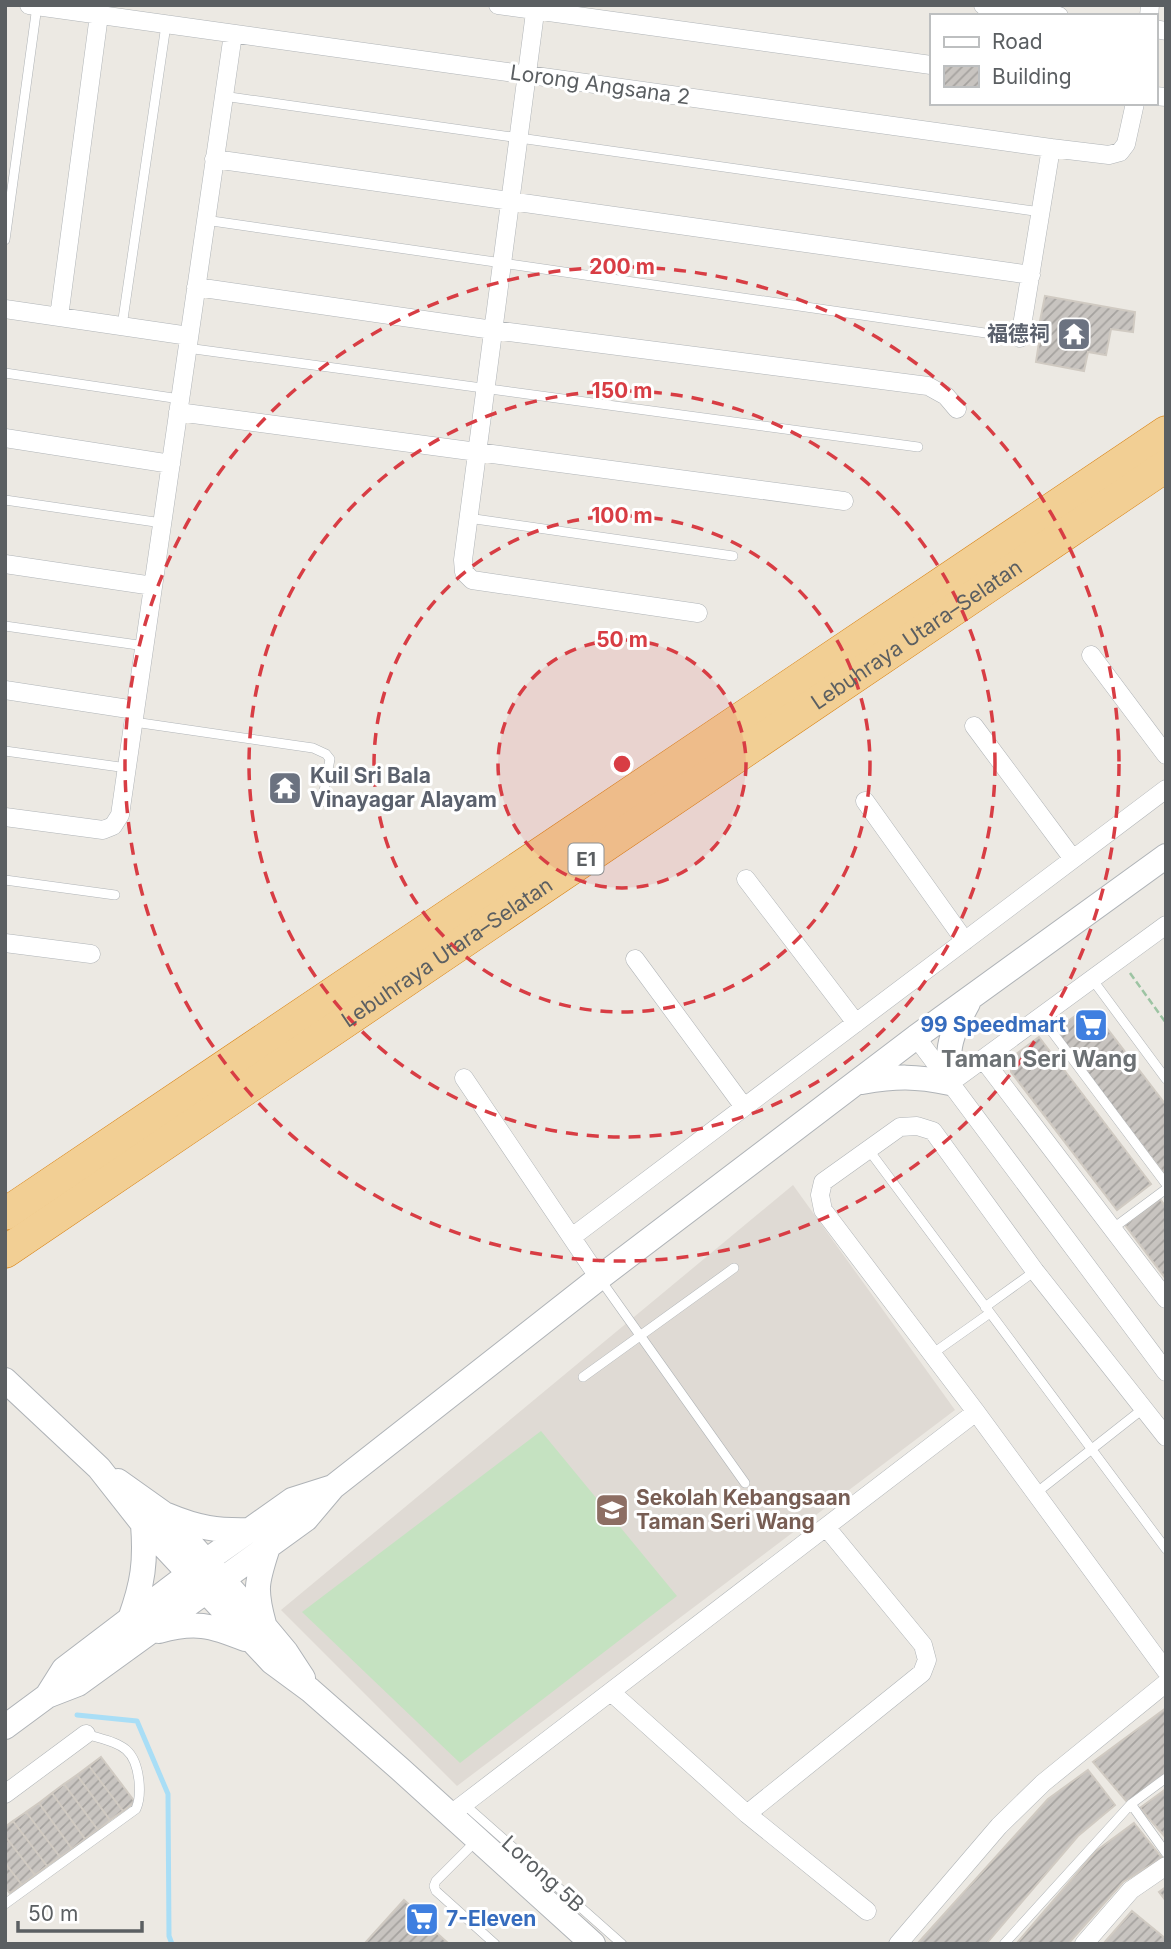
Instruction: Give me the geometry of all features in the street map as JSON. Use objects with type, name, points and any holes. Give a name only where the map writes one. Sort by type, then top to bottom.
[{"type":"highway","name":"Lebuhraya Utara–Selatan","points":[[5,1214],[1166,432]]},
{"type":"highway","name":"Lebuhraya Utara–Selatan","points":[[5,1252],[1166,466]]},
{"type":"main road","points":[[5,1727],[47,1696],[64,1669],[137,1627],[260,1539],[306,1519],[333,1488],[599,1278],[971,996],[1166,856]]},
{"type":"main road","points":[[858,1082],[911,1076],[950,1083],[947,1058],[951,1035],[971,996]]},
{"type":"main road","points":[[5,1380],[153,1519],[259,1635],[272,1662],[458,1809],[478,1839],[593,1944]]},
{"type":"main road","points":[[153,1519],[260,1539]]},
{"type":"main road","points":[[137,1627],[153,1519]]},
{"type":"main road","points":[[259,1635],[257,1585],[260,1539]]},
{"type":"main road","points":[[137,1627],[198,1624],[259,1635]]},
{"type":"street","points":[[498,5],[536,8],[930,65]]},
{"type":"street","points":[[983,5],[1045,14]]},
{"type":"street","name":"Lorong Angsana 2","points":[[33,6],[1109,155],[1120,152],[1126,144],[1135,105]]},
{"type":"street","points":[[536,8],[468,518],[464,572],[472,580],[698,614]]},
{"type":"street","points":[[59,317],[99,15]]},
{"type":"street","points":[[5,817],[103,830],[113,826],[120,815],[233,34]]},
{"type":"street","points":[[1020,338],[1051,148]]},
{"type":"street","points":[[214,159],[1031,275]]},
{"type":"street","points":[[196,287],[493,330],[928,386],[946,396],[957,409]]},
{"type":"street","points":[[5,309],[122,326],[188,342]]},
{"type":"street","points":[[179,406],[477,453],[844,501]]},
{"type":"street","points":[[5,438],[171,464]]},
{"type":"street","points":[[5,564],[153,586]]},
{"type":"street","points":[[1091,655],[1166,755]]},
{"type":"street","points":[[5,690],[134,716]]},
{"type":"street","points":[[974,726],[1073,859]]},
{"type":"street","points":[[572,1237],[1166,789]]},
{"type":"street","points":[[865,801],[965,941]]},
{"type":"street","points":[[746,879],[856,1023]]},
{"type":"street","points":[[950,1083],[1166,925]]},
{"type":"street","points":[[5,943],[91,954]]},
{"type":"street","points":[[635,959],[744,1107]]},
{"type":"street","points":[[916,1037],[1166,1372]]},
{"type":"street","points":[[983,1059],[1166,1299]]},
{"type":"street","points":[[464,1078],[599,1278]]},
{"type":"street","points":[[1166,1437],[1035,1271],[933,1132],[917,1126],[900,1127],[822,1182],[820,1195],[823,1210],[976,1412],[1166,1671]]},
{"type":"street","points":[[458,1809],[976,1412]]},
{"type":"street","points":[[747,1814],[922,1673],[927,1660],[923,1645],[826,1527]]},
{"type":"street","points":[[898,1944],[999,1826],[1043,1783],[1166,1683]]},
{"type":"street","points":[[611,1692],[747,1814],[867,1911]]},
{"type":"street","points":[[5,1794],[86,1734]]},
{"type":"street","points":[[1084,1944],[1131,1890],[1166,1866]]},
{"type":"lane","points":[[5,240],[33,6]]},
{"type":"lane","points":[[122,326],[166,24]]},
{"type":"lane","points":[[223,96],[1041,212]]},
{"type":"lane","points":[[205,220],[1020,338]]},
{"type":"lane","points":[[188,342],[486,387],[918,447]]},
{"type":"lane","points":[[5,373],[179,406]]},
{"type":"lane","points":[[5,500],[162,523]]},
{"type":"lane","points":[[468,518],[733,556]]},
{"type":"lane","points":[[5,626],[145,646]]},
{"type":"lane","points":[[134,716],[313,748],[331,759],[322,802]]},
{"type":"lane","points":[[5,751],[127,768]]},
{"type":"lane","points":[[5,880],[115,895]]},
{"type":"lane","points":[[1092,979],[1166,1079]]},
{"type":"lane","points":[[1041,1017],[1166,1187],[1112,1228]]},
{"type":"lane","points":[[868,1149],[1166,1549]]},
{"type":"lane","points":[[583,1377],[734,1268]]},
{"type":"lane","points":[[932,1354],[1035,1271]]},
{"type":"lane","points":[[599,1278],[745,1483]]},
{"type":"lane","points":[[1036,1493],[1144,1408]]},
{"type":"lane","points":[[5,1904],[136,1809],[140,1787],[137,1763],[123,1747],[86,1734]]},
{"type":"lane","points":[[1004,1944],[1131,1804],[1166,1778]]},
{"type":"lane","points":[[1131,1804],[1166,1853]]},
{"type":"lane","name":"Lorong 5B","points":[[458,1809],[622,1944]]},
{"type":"lane","points":[[478,1839],[434,1886],[436,1891],[495,1944]]},
{"type":"path","points":[[1119,959],[1166,1023]]},
{"type":"shaded area","name":"Sekolah Kebangsaan Taman Seri Wang","points":[[793,1185],[955,1410],[457,1786],[281,1610]]},
{"type":"green space","points":[[541,1431],[677,1596],[460,1763],[302,1612]]},
{"type":"building","name":"福德祠","points":[[1045,296],[1135,312],[1133,332],[1111,329],[1106,355],[1088,352],[1084,371],[1036,362],[1040,336],[1037,336]]},
{"type":"building","points":[[1083,1010],[1096,1014],[1166,1105],[1166,1176],[1055,1031]]},
{"type":"building","points":[[1039,1037],[1151,1184],[1117,1210],[1011,1072],[1011,1058]]},
{"type":"building","points":[[1160,1199],[1166,1207],[1166,1279],[1125,1225]]},
{"type":"building","points":[[1166,1708],[1166,1773],[1127,1802],[1093,1762]]},
{"type":"building","points":[[101,1757],[135,1802],[123,1811],[89,1766]]},
{"type":"building","points":[[89,1766],[123,1811],[110,1820],[77,1775]]},
{"type":"building","points":[[1088,1770],[1115,1805],[1078,1836],[986,1944],[917,1944],[1048,1799]]},
{"type":"building","points":[[77,1775],[110,1820],[98,1830],[64,1784]]},
{"type":"building","points":[[64,1784],[98,1830],[85,1839],[52,1793]]},
{"type":"building","points":[[1166,1789],[1166,1838],[1140,1808]]},
{"type":"building","points":[[52,1793],[85,1839],[72,1849],[39,1803]]},
{"type":"building","points":[[39,1803],[72,1849],[60,1857],[26,1812]]},
{"type":"building","points":[[26,1812],[60,1857],[47,1866],[13,1821]]},
{"type":"building","points":[[13,1821],[47,1866],[35,1875],[5,1836],[5,1827]]},
{"type":"building","points":[[1134,1823],[1162,1858],[1123,1882],[1068,1944],[1016,1944],[1096,1851]]},
{"type":"building","points":[[5,1836],[35,1875],[22,1885],[5,1863]]},
{"type":"building","points":[[5,1863],[22,1885],[10,1893],[5,1888]]},
{"type":"building","points":[[1166,1887],[1166,1901],[1159,1892]]},
{"type":"building","points":[[404,1900],[431,1924],[429,1926],[449,1944],[365,1943]]},
{"type":"building","points":[[1132,1911],[1166,1939],[1166,1944],[1103,1944]]},
{"type":"waterway","points":[[77,1715],[137,1721],[168,1794],[169,1936],[172,1944]]},
{"type":"place","name":"福德祠","points":[[1074,334]]},
{"type":"place","name":"Kuil Sri Bala Vinayagar Alayam","points":[[285,788]]},
{"type":"place","name":"99 Speedmart","points":[[1091,1025]]},
{"type":"place","name":"Sekolah Kebangsaan Taman Seri Wang","points":[[612,1510]]},
{"type":"place","name":"7-Eleven","points":[[422,1919]]},
{"type":"district","name":"Taman Seri Wang","points":[[1039,1059]]}]
